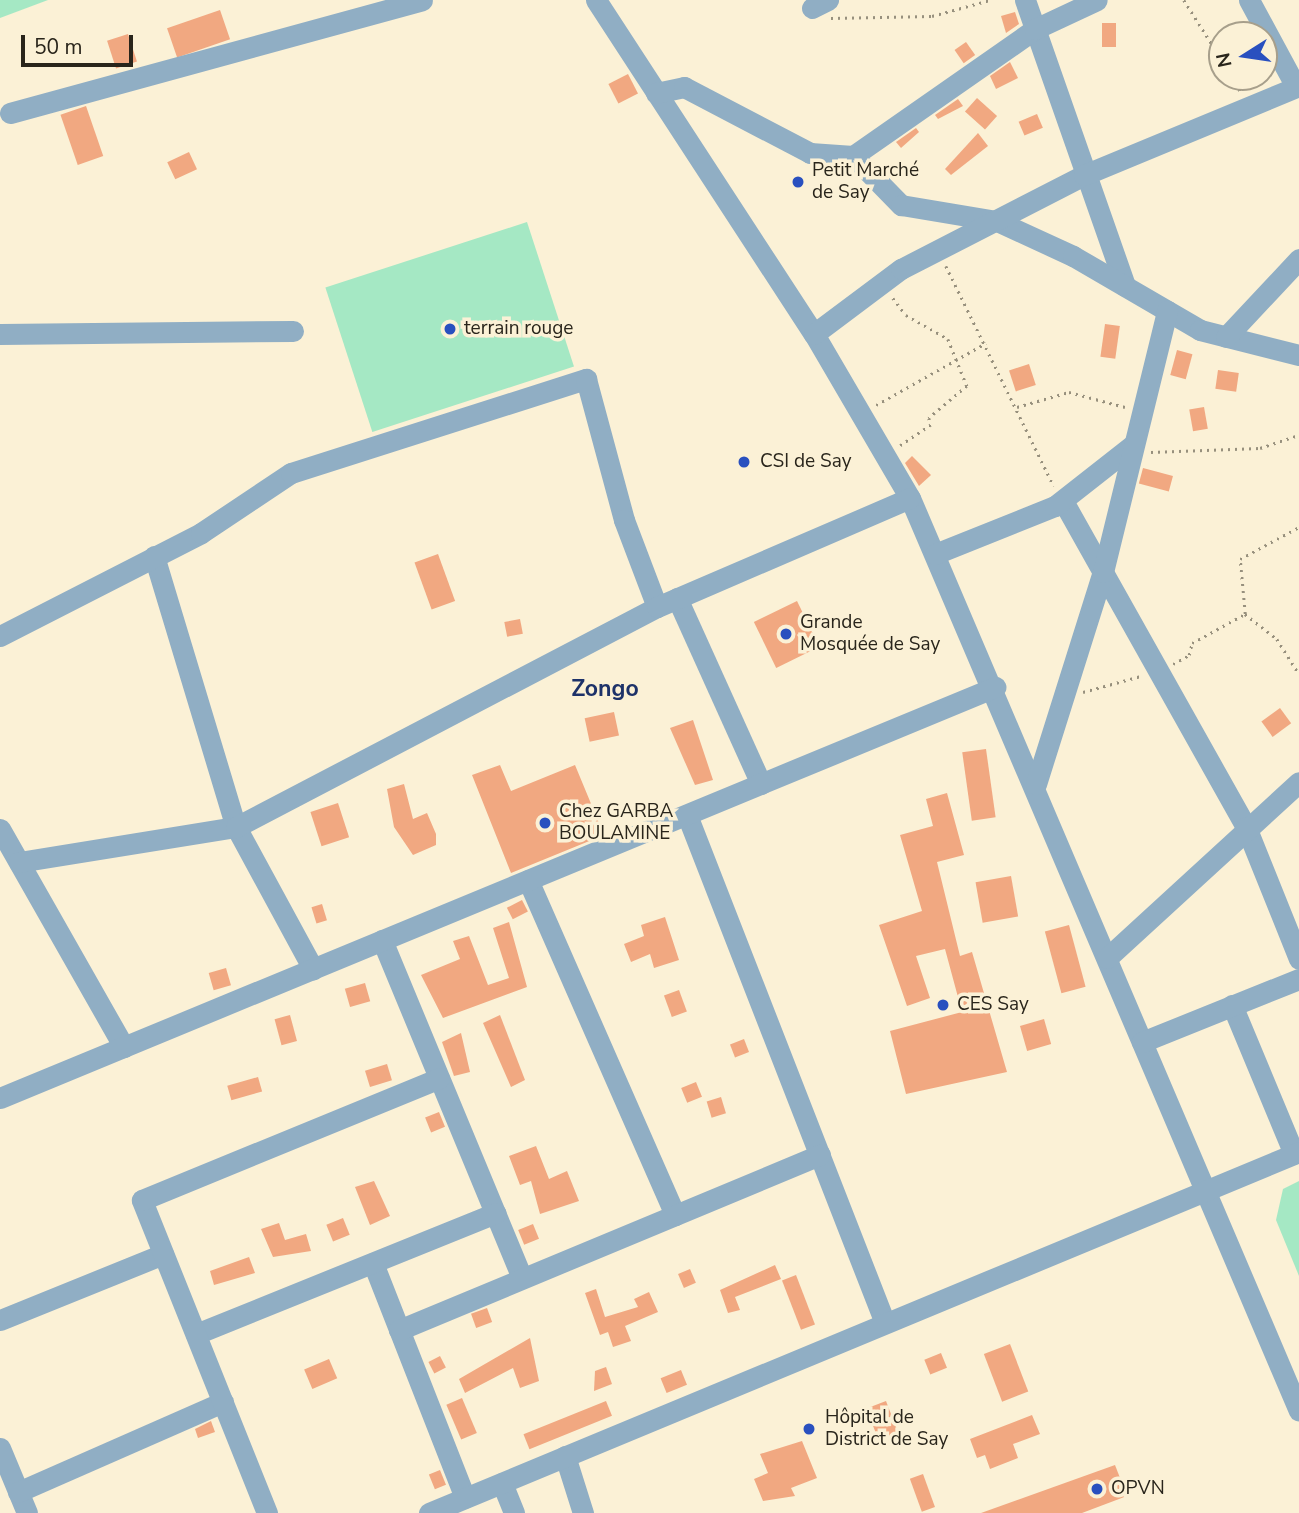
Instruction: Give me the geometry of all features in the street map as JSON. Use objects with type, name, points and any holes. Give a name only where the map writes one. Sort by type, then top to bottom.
[{"type":"street","points":[[10,113],[422,0]]},
{"type":"street","points":[[596,0],[814,334],[910,498],[995,687],[1204,1191],[1299,1411]]},
{"type":"street","points":[[1025,0],[1084,176],[1125,286]]},
{"type":"street","points":[[656,93],[684,87],[810,153],[853,156],[1035,29],[1097,0]]},
{"type":"street","points":[[814,334],[886,281],[937,251],[1084,176],[1298,87],[1249,0]]},
{"type":"street","points":[[853,156],[901,205],[997,221],[1125,286],[1167,311],[1226,337],[1297,358]]},
{"type":"street","points":[[1226,337],[1299,259]]},
{"type":"street","points":[[1036,784],[1103,572],[1167,311]]},
{"type":"street","points":[[0,334],[293,331]]},
{"type":"street","points":[[0,636],[155,556],[291,472],[586,379],[624,520],[657,607]]},
{"type":"street","points":[[935,554],[1063,501],[1134,444]]},
{"type":"street","points":[[19,862],[236,827],[657,607],[910,498]]},
{"type":"street","points":[[1063,501],[1162,671],[1246,827],[1299,959]]},
{"type":"street","points":[[155,556],[236,827],[313,969]]},
{"type":"street","points":[[677,598],[761,784]]},
{"type":"street","points":[[0,1098],[995,687]]},
{"type":"street","points":[[1107,958],[1209,869],[1246,827],[1299,782]]},
{"type":"street","points":[[687,815],[885,1323]]},
{"type":"street","points":[[0,829],[124,1047]]},
{"type":"street","points":[[528,880],[675,1215]]},
{"type":"street","points":[[382,940],[523,1278]]},
{"type":"street","points":[[1142,1042],[1299,979]]},
{"type":"street","points":[[429,1513],[1296,1153],[1232,1005]]},
{"type":"street","points":[[267,1513],[142,1200],[439,1078]]},
{"type":"street","points":[[399,1330],[820,1154]]},
{"type":"street","points":[[196,1334],[495,1213]]},
{"type":"street","points":[[0,1320],[163,1254]]},
{"type":"street","points":[[373,1263],[465,1498]]},
{"type":"street","points":[[18,1492],[223,1402]]},
{"type":"street","points":[[565,1456],[583,1513]]},
{"type":"street","points":[[2,1460],[27,1513]]},
{"type":"street","points":[[502,1483],[514,1513]]},
{"type":"path","points":[[820,4],[837,22],[877,13],[932,16],[990,0]]},
{"type":"path","points":[[1184,0],[1208,38]]},
{"type":"path","points":[[937,251],[986,343],[1063,501]]},
{"type":"path","points":[[885,456],[931,425],[929,418],[967,386],[958,358],[936,327],[905,315],[886,281]]},
{"type":"path","points":[[862,415],[986,343]]},
{"type":"path","points":[[1017,407],[1069,392],[1143,412]]},
{"type":"path","points":[[1134,444],[1157,454],[1219,453],[1299,435]]},
{"type":"path","points":[[1299,527],[1240,559],[1245,614],[1277,639],[1299,674]]},
{"type":"path","points":[[1063,697],[1162,671],[1189,655],[1192,643],[1245,614]]},
{"type":"green space","points":[[0,0],[48,0],[0,18]]},
{"type":"green space","name":"terrain rouge","points":[[527,222],[574,367],[372,432],[325,288]]},
{"type":"green space","points":[[1299,1181],[1299,1276],[1276,1220],[1283,1189]]},
{"type":"building","points":[[220,10],[230,39],[177,58],[167,28]]},
{"type":"building","points":[[1015,12],[1019,24],[1006,33],[1001,16]]},
{"type":"building","points":[[1102,23],[1116,23],[1116,47],[1102,47]]},
{"type":"building","points":[[128,34],[137,62],[116,68],[107,41]]},
{"type":"building","points":[[966,42],[975,55],[964,63],[955,50]]},
{"type":"building","points":[[1010,62],[1018,78],[996,89],[990,76]]},
{"type":"building","points":[[628,74],[638,94],[618,104],[608,84]]},
{"type":"building","points":[[977,98],[997,116],[985,129],[965,111]]},
{"type":"building","points":[[958,99],[963,106],[938,119],[935,115]]},
{"type":"building","points":[[86,106],[103,156],[78,165],[60,115]]},
{"type":"building","points":[[1037,114],[1043,128],[1024,136],[1019,122]]},
{"type":"building","points":[[916,128],[919,132],[901,148],[896,142]]},
{"type":"building","points":[[978,133],[988,146],[951,175],[945,169]]},
{"type":"building","points":[[189,152],[197,169],[175,179],[167,162]]},
{"type":"building","points":[[1105,324],[1120,326],[1115,359],[1100,357]]},
{"type":"building","points":[[1177,350],[1192,354],[1186,379],[1170,375]]},
{"type":"building","points":[[1029,364],[1036,385],[1016,391],[1009,370]]},
{"type":"building","points":[[1218,370],[1239,373],[1236,392],[1215,389]]},
{"type":"building","points":[[1204,407],[1208,429],[1193,431],[1189,410]]},
{"type":"building","points":[[912,456],[931,475],[919,486],[905,463]]},
{"type":"building","points":[[1143,468],[1173,476],[1169,491],[1139,483]]},
{"type":"building","points":[[438,554],[455,601],[432,610],[415,563]]},
{"type":"building","name":"Grande Mosquée de Say","points":[[797,601],[819,647],[776,668],[754,622]]},
{"type":"building","points":[[520,619],[523,634],[507,637],[504,622]]},
{"type":"building","points":[[1280,708],[1291,723],[1273,737],[1261,722]]},
{"type":"building","points":[[614,712],[619,735],[590,742],[585,718]]},
{"type":"building","points":[[693,720],[713,780],[695,785],[670,728]]},
{"type":"building","points":[[986,749],[996,817],[972,821],[962,752]]},
{"type":"building","name":"Chez GARBA BOULAMINE","points":[[500,765],[511,791],[575,765],[604,835],[511,873],[472,775]]},
{"type":"building","points":[[404,784],[413,819],[427,813],[436,834],[436,845],[413,855],[394,827],[387,789]]},
{"type":"building","points":[[947,793],[964,855],[937,862],[960,956],[972,952],[1007,1072],[906,1094],[890,1031],[962,1012],[945,949],[916,956],[930,998],[907,1006],[879,925],[922,911],[900,835],[933,826],[926,799]]},
{"type":"building","points":[[338,803],[349,837],[322,846],[310,812]]},
{"type":"building","points":[[1011,876],[1018,916],[983,923],[976,882]]},
{"type":"building","points":[[522,900],[528,912],[513,919],[507,908]]},
{"type":"building","points":[[322,904],[327,920],[316,923],[311,907]]},
{"type":"building","points":[[665,917],[679,960],[654,968],[650,954],[631,962],[624,944],[644,936],[641,925]]},
{"type":"building","points":[[509,922],[527,987],[443,1018],[421,975],[460,959],[453,941],[469,936],[488,985],[509,978],[493,928]]},
{"type":"building","points":[[1069,925],[1086,987],[1061,993],[1045,931]]},
{"type":"building","points":[[226,968],[231,985],[214,990],[209,973]]},
{"type":"building","points":[[365,983],[370,1001],[350,1007],[345,989]]},
{"type":"building","points":[[679,990],[687,1012],[672,1017],[664,995]]},
{"type":"building","points":[[290,1015],[297,1041],[282,1045],[275,1019]]},
{"type":"building","points":[[500,1015],[525,1080],[511,1087],[483,1023]]},
{"type":"building","points":[[1044,1019],[1051,1044],[1027,1051],[1020,1026]]},
{"type":"building","points":[[461,1033],[470,1072],[454,1076],[442,1042]]},
{"type":"building","points":[[744,1039],[749,1052],[735,1057],[730,1044]]},
{"type":"building","points":[[387,1064],[392,1080],[370,1087],[365,1071]]},
{"type":"building","points":[[258,1077],[262,1091],[231,1100],[227,1086]]},
{"type":"building","points":[[696,1082],[702,1097],[687,1103],[681,1088]]},
{"type":"building","points":[[721,1097],[726,1113],[712,1118],[707,1101]]},
{"type":"building","points":[[439,1112],[445,1127],[431,1132],[425,1118]]},
{"type":"building","points":[[536,1146],[549,1179],[567,1171],[579,1201],[540,1214],[531,1181],[520,1185],[509,1156]]},
{"type":"building","points":[[374,1181],[390,1216],[370,1225],[355,1187]]},
{"type":"building","points":[[343,1218],[350,1235],[333,1241],[326,1225]]},
{"type":"building","points":[[279,1223],[285,1240],[306,1234],[311,1251],[273,1257],[261,1229]]},
{"type":"building","points":[[533,1224],[539,1239],[524,1245],[518,1230]]},
{"type":"building","points":[[249,1257],[255,1273],[214,1285],[210,1271]]},
{"type":"building","points":[[775,1265],[781,1279],[735,1297],[740,1310],[728,1313],[720,1290]]},
{"type":"building","points":[[690,1269],[696,1283],[684,1288],[678,1274]]},
{"type":"building","points":[[796,1275],[815,1324],[801,1330],[782,1280]]},
{"type":"building","points":[[596,1289],[605,1317],[638,1307],[634,1299],[649,1292],[658,1312],[625,1326],[631,1341],[613,1347],[608,1332],[600,1335],[585,1293]]},
{"type":"building","points":[[487,1308],[492,1322],[476,1328],[471,1314]]},
{"type":"building","points":[[530,1338],[539,1381],[520,1388],[513,1368],[465,1393],[459,1379]]},
{"type":"building","points":[[1010,1344],[1028,1392],[1002,1402],[984,1354]]},
{"type":"building","points":[[941,1353],[947,1368],[930,1375],[924,1360]]},
{"type":"building","points":[[440,1356],[446,1368],[434,1373],[428,1362]]},
{"type":"building","points":[[329,1359],[337,1378],[312,1389],[304,1370]]},
{"type":"building","points":[[606,1367],[612,1384],[594,1391],[595,1371]]},
{"type":"building","points":[[681,1370],[687,1385],[667,1393],[661,1378]]},
{"type":"building","points":[[462,1398],[477,1433],[461,1440],[446,1405]]},
{"type":"building","points":[[606,1401],[612,1416],[529,1449],[523,1434]]},
{"type":"building","points":[[886,1401],[900,1438],[881,1446],[866,1409]]},
{"type":"building","points":[[1032,1415],[1040,1434],[1013,1444],[1018,1458],[990,1469],[985,1455],[977,1458],[970,1439]]},
{"type":"building","points":[[211,1421],[215,1432],[198,1438],[195,1429]]},
{"type":"building","points":[[802,1441],[817,1478],[791,1488],[795,1496],[763,1501],[754,1479],[768,1473],[760,1454]]},
{"type":"building","points":[[1115,1465],[1127,1496],[1082,1513],[981,1513]]},
{"type":"building","points":[[440,1470],[446,1485],[435,1489],[429,1474]]},
{"type":"building","points":[[923,1474],[935,1507],[922,1512],[910,1479]]},
{"type":"place","name":"Petit Marché de Say","points":[[798,182]]},
{"type":"place","name":"terrain rouge","points":[[450,329]]},
{"type":"place","name":"CSI de Say","points":[[744,462]]},
{"type":"place","name":"Grande Mosquée de Say","points":[[786,634]]},
{"type":"place","name":"Chez GARBA BOULAMINE","points":[[545,823]]},
{"type":"place","name":"CES Say","points":[[943,1005]]},
{"type":"place","name":"Hôpital de District de Say","points":[[809,1429]]},
{"type":"place","name":"OPVN","points":[[1097,1489]]},
{"type":"district","name":"Zongo","points":[[605,689]]}]
